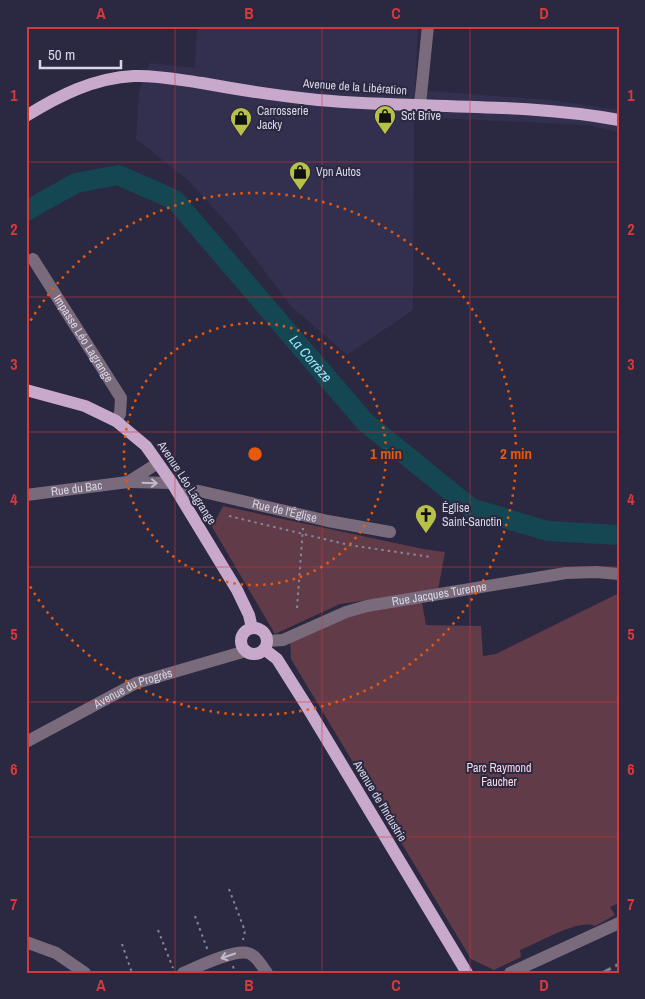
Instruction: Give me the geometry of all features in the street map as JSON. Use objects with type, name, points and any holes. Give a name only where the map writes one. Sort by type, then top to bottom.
[{"type":"main road","name":"Avenue de la Libération","points":[[26,116],[55,98],[91,83],[134,76],[170,78],[315,99],[373,104],[544,109],[619,120]]},
{"type":"main road","name":"Avenue Léo Lagrange","points":[[26,390],[85,406],[116,421],[146,446],[172,482],[237,590],[249,615],[252,628]]},
{"type":"main road","points":[[252,628],[262,631],[265,645],[257,653],[246,651],[241,640],[244,632],[252,628]]},
{"type":"main road","name":"Avenue de l'Industrie","points":[[265,645],[277,659],[306,705],[467,973]]},
{"type":"street","points":[[420,104],[428,26]]},
{"type":"street","name":"Impasse Léo Lagrange","points":[[33,259],[121,398],[120,414],[116,421]]},
{"type":"street","name":"Rue du Bac","points":[[128,482],[158,463]]},
{"type":"street","name":"Rue du Bac","points":[[26,495],[128,482],[172,482]]},
{"type":"street","name":"Rue de l'Église","points":[[179,494],[199,491],[305,516],[390,532]]},
{"type":"street","name":"Rue Jacques Turenne","points":[[265,645],[283,640],[346,612],[367,606],[566,573],[596,572],[619,574]]},
{"type":"street","name":"Avenue du Progrès","points":[[26,742],[136,683],[246,651]]},
{"type":"street","points":[[510,973],[619,923]]},
{"type":"street","points":[[26,942],[56,953],[85,973]]},
{"type":"street","points":[[183,973],[240,953],[248,953],[254,957],[267,973]]},
{"type":"path","points":[[228,516],[349,545],[430,557]]},
{"type":"path","points":[[297,608],[305,516]]},
{"type":"path","points":[[229,889],[245,931],[240,953]]},
{"type":"path","points":[[195,916],[212,962]]},
{"type":"path","points":[[158,930],[175,973]]},
{"type":"path","points":[[122,944],[132,973]]},
{"type":"shaded area","points":[[197,26],[418,26],[415,90],[550,100],[619,110],[619,132],[586,125],[414,117],[413,310],[347,355],[291,306],[235,232],[189,181],[136,139],[139,91],[150,63],[195,68]]},
{"type":"green space","points":[[223,506],[423,549],[445,552],[438,590],[340,604],[275,634],[212,527]]},
{"type":"green space","name":"Parc Raymond Faucher","points":[[619,593],[619,903],[610,907],[615,915],[595,926],[588,924],[579,925],[558,932],[520,950],[521,957],[494,970],[471,959],[291,659],[290,637],[346,612],[421,597],[426,625],[481,626],[483,656],[496,654]]},
{"type":"waterway","name":"La Corrèze","points":[[26,211],[76,183],[118,175],[175,200],[365,422],[471,508],[547,531],[619,535]]},
{"type":"railway","points":[[602,973],[619,964]]},
{"type":"place","name":"Sct Brive","points":[[385,135]]},
{"type":"place","name":"Carrosserie Jacky","points":[[241,137]]},
{"type":"place","name":"Vpn Autos","points":[[300,191]]},
{"type":"place","name":"Église Saint-Sanctin","points":[[426,534]]}]
